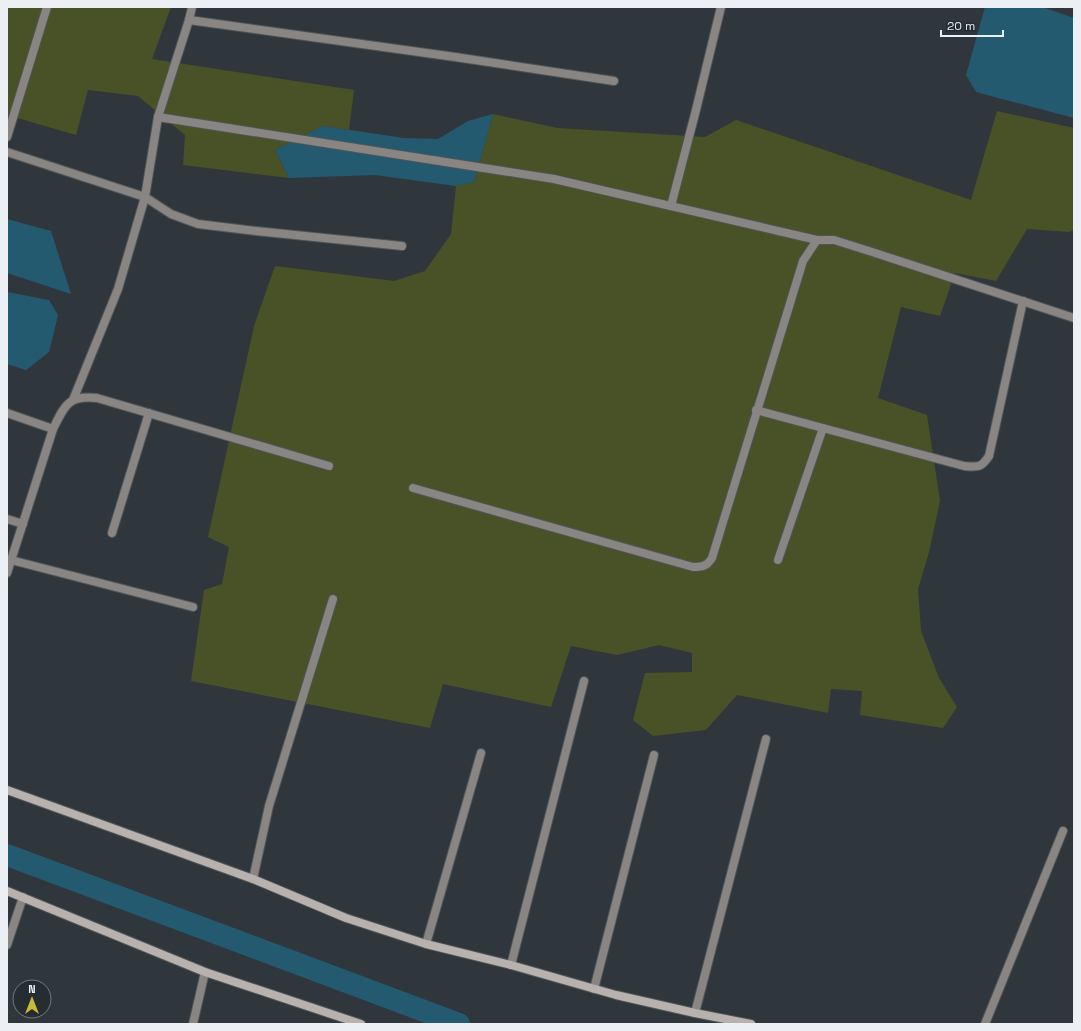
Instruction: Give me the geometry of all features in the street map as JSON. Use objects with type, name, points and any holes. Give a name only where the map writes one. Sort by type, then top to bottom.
[{"type":"street","points":[[7,137],[47,7]]},
{"type":"street","points":[[73,400],[118,289],[145,196],[158,118],[192,7]]},
{"type":"street","points":[[671,206],[721,7]]},
{"type":"street","points":[[189,20],[614,81]]},
{"type":"street","points":[[158,118],[554,179],[817,240],[834,240],[1074,318]]},
{"type":"street","points":[[7,152],[145,196],[171,214],[198,224],[402,246]]},
{"type":"street","points":[[412,488],[693,567],[708,565],[712,558],[756,410],[803,261],[817,240]]},
{"type":"street","points":[[756,410],[964,466],[975,467],[983,464],[989,456],[1023,301]]},
{"type":"street","points":[[7,573],[53,429],[63,408],[73,400],[84,396],[97,398],[329,466]]},
{"type":"street","points":[[7,413],[53,429]]},
{"type":"street","points":[[112,533],[149,413]]},
{"type":"street","points":[[778,560],[823,428]]},
{"type":"street","points":[[7,519],[23,524]]},
{"type":"street","points":[[11,560],[193,606]]},
{"type":"street","points":[[253,879],[269,806],[333,599]]},
{"type":"street","points":[[512,965],[584,681]]},
{"type":"street","points":[[695,1013],[766,739]]},
{"type":"street","points":[[426,944],[481,753]]},
{"type":"street","points":[[594,989],[654,755]]},
{"type":"street","points":[[7,790],[253,879],[346,918],[426,944],[512,965],[594,989],[695,1013],[751,1024]]},
{"type":"street","points":[[985,1024],[1063,831]]},
{"type":"street","points":[[7,891],[205,972],[361,1024]]},
{"type":"street","points":[[7,945],[23,897]]},
{"type":"street","points":[[193,1024],[205,972]]},
{"type":"green space","points":[[7,7],[171,7],[152,59],[354,90],[349,130],[323,126],[275,150],[289,178],[183,165],[185,135],[138,96],[88,90],[76,135],[7,115]]},
{"type":"green space","points":[[997,111],[1074,128],[1074,230],[1069,232],[1027,229],[996,281],[955,273],[940,316],[901,307],[878,398],[927,415],[940,501],[929,552],[918,589],[921,631],[939,678],[957,707],[943,728],[860,715],[862,691],[831,689],[828,713],[737,695],[706,730],[653,736],[633,720],[645,673],[692,672],[692,653],[659,645],[617,655],[571,646],[551,707],[443,684],[430,728],[191,681],[204,590],[222,584],[229,547],[208,537],[254,326],[275,266],[394,281],[425,271],[451,234],[456,186],[474,182],[493,114],[557,128],[705,137],[736,120],[971,200]]},
{"type":"water","points":[[985,7],[1042,7],[1074,18],[1074,118],[976,92],[966,75]]},
{"type":"water","points":[[493,114],[474,182],[456,186],[375,175],[289,178],[275,150],[323,126],[404,138],[438,139],[468,121]]},
{"type":"water","points":[[7,219],[51,231],[71,294],[7,273]]},
{"type":"water","points":[[7,292],[49,300],[58,315],[49,352],[26,370],[7,364]]},
{"type":"waterway","points":[[7,855],[459,1024]]}]
